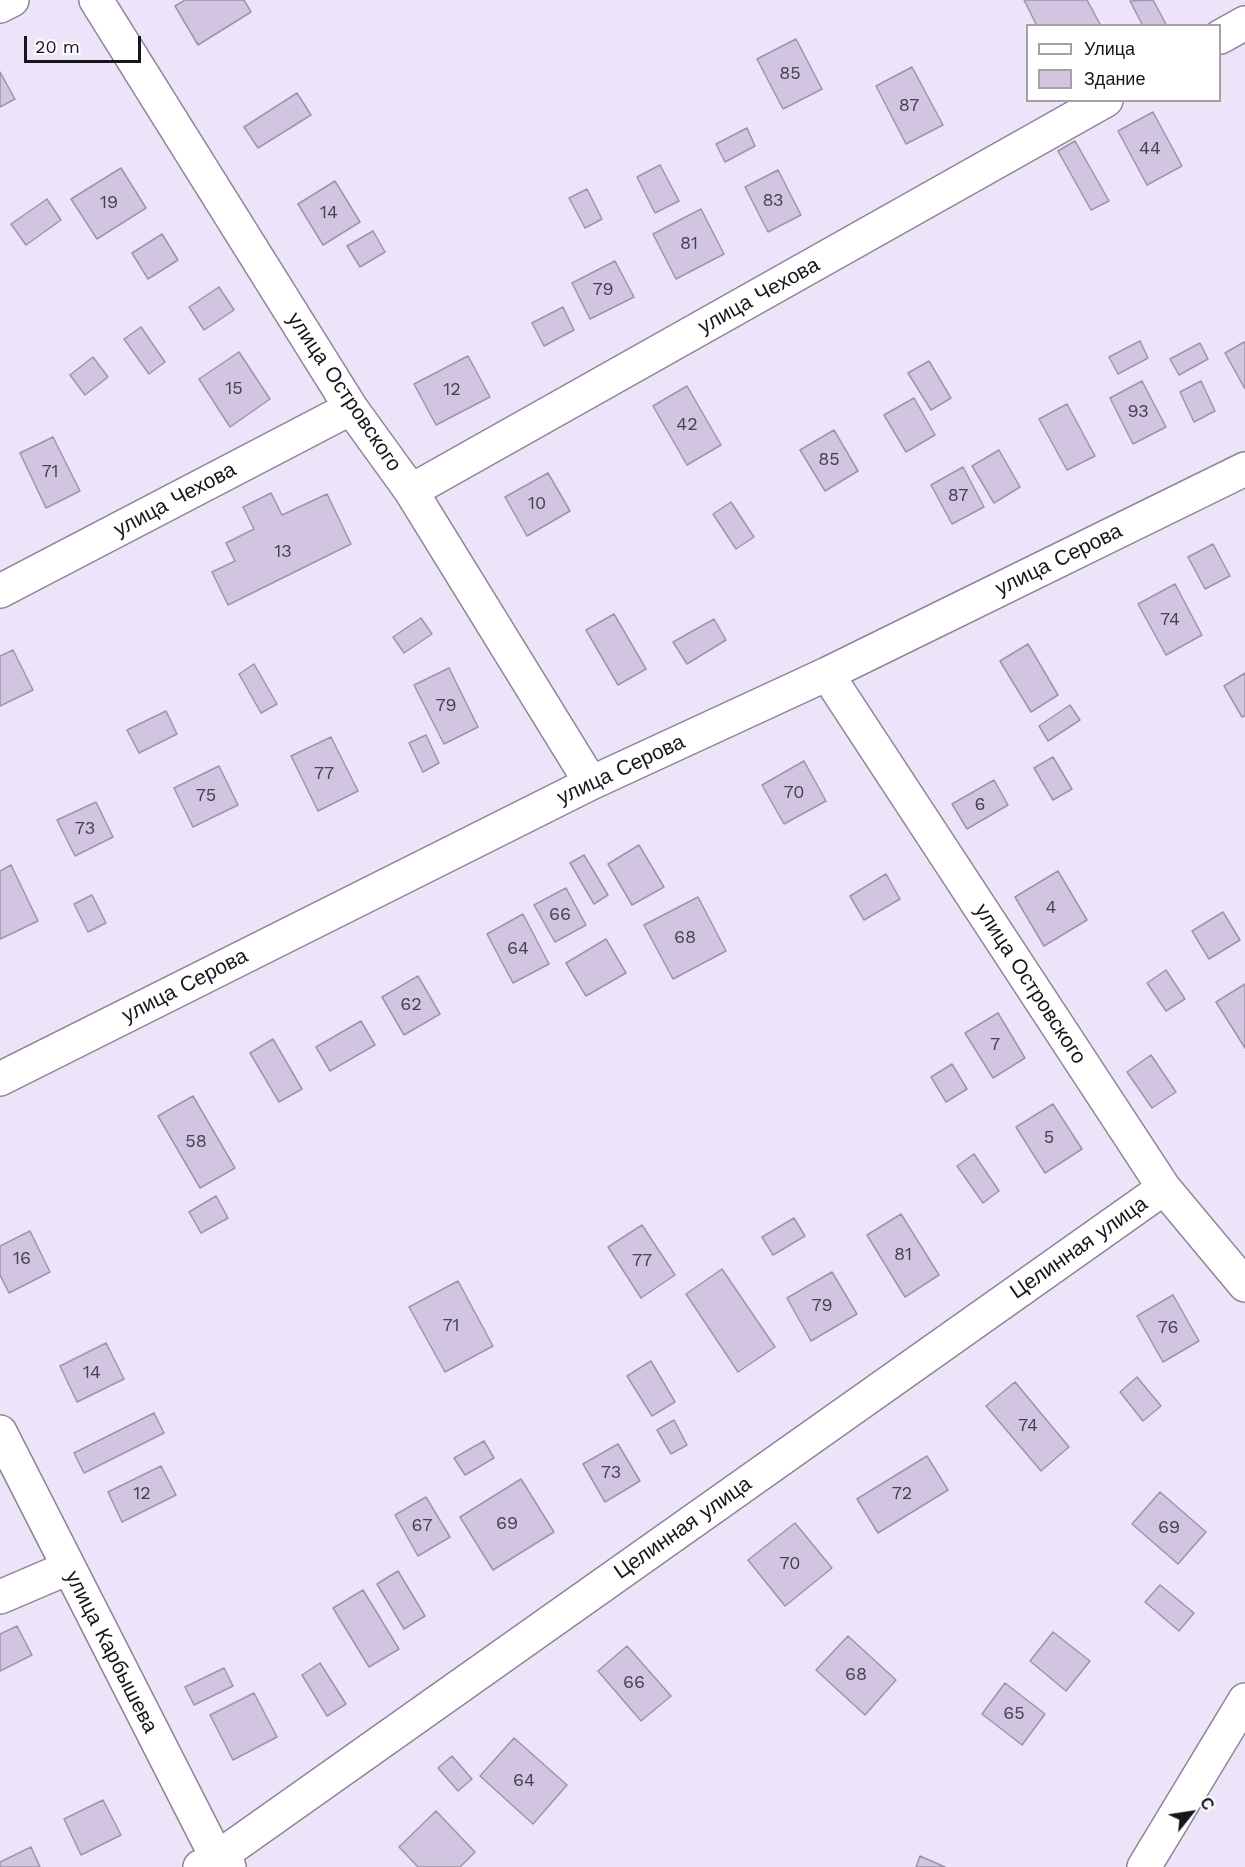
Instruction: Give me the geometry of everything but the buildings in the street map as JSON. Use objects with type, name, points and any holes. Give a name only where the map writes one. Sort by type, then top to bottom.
[{"type":"street","points":[[0,6],[12,0]]},
{"type":"street","name":"улица Островского","points":[[96,0],[351,408],[411,491],[591,783]]},
{"type":"street","points":[[1221,36],[1245,23]]},
{"type":"street","name":"улица Чехова","points":[[411,491],[1102,102]]},
{"type":"street","name":"улица Чехова","points":[[0,591],[351,408]]},
{"type":"street","name":"улица Серова","points":[[0,1079],[591,783],[827,674],[1245,469]]},
{"type":"street","name":"улица Островского","points":[[827,674],[1164,1188],[1245,1285]]},
{"type":"street","name":"Целинная улица","points":[[216,1864],[1164,1188]]},
{"type":"street","name":"улица Карбышева","points":[[0,1432],[216,1864]]},
{"type":"street","points":[[0,1597],[68,1568]]},
{"type":"street","points":[[1144,1867],[1245,1700]]}]
